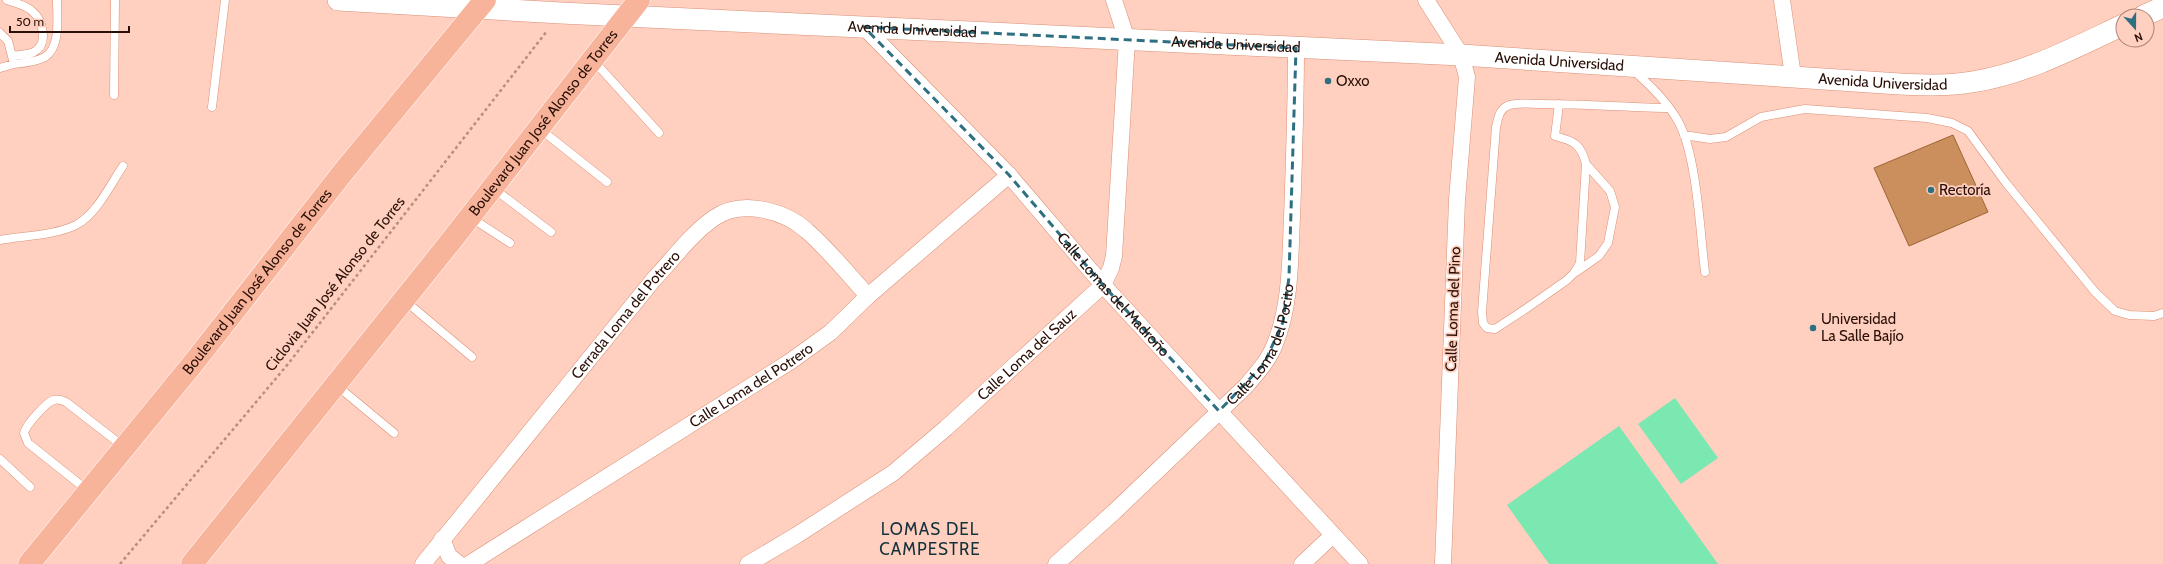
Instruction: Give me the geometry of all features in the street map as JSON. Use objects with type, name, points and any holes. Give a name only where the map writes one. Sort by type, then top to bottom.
[{"type":"main road","name":"Boulevard Juan José Alonso de Torres","points":[[29,564],[124,448],[344,171],[482,4]]},
{"type":"main road","name":"Boulevard Juan José Alonso de Torres","points":[[192,564],[404,300],[538,127],[633,8]]},
{"type":"street","name":"Avenida Universidad","points":[[338,0],[482,4],[561,13],[633,8],[864,27],[1462,55],[1900,84],[1936,85],[1972,82],[2003,75],[2042,61],[2115,29]]},
{"type":"street","points":[[1114,0],[1127,40]]},
{"type":"street","points":[[1426,0],[1462,55]]},
{"type":"street","points":[[1782,0],[1793,76]]},
{"type":"street","name":"Calle Lomas del Madroño","points":[[864,27],[1009,174],[1103,285],[1360,564]]},
{"type":"street","name":"Calle Loma del Sauz","points":[[748,564],[797,535],[893,473],[946,428],[1103,285],[1111,268],[1114,256],[1127,40]]},
{"type":"street","name":"Calle Loma del Pocito","points":[[1056,564],[1246,386],[1264,364],[1275,345],[1283,322],[1290,269],[1295,140],[1296,48]]},
{"type":"street","name":"Calle Loma del Pino","points":[[1443,564],[1456,208],[1466,77],[1462,55]]},
{"type":"street","name":"Calle Loma del Potrero","points":[[469,564],[791,361],[831,332],[868,296],[1009,174]]},
{"type":"street","name":"Cerrada Loma del Potrero","points":[[423,564],[654,279],[690,239],[714,217],[735,209],[758,208],[787,218],[807,230],[868,296]]},
{"type":"street","points":[[1302,564],[1333,536]]},
{"type":"street","points":[[442,539],[449,556],[459,564]]},
{"type":"lane","points":[[0,68],[13,60],[35,51],[41,44],[43,35],[42,27],[33,11],[7,0]]},
{"type":"lane","points":[[13,60],[35,61],[45,57],[51,51],[56,41],[57,0]]},
{"type":"lane","points":[[114,96],[115,0]]},
{"type":"lane","points":[[212,107],[225,0]]},
{"type":"lane","points":[[0,33],[8,41],[13,60]]},
{"type":"lane","points":[[592,59],[659,133]]},
{"type":"lane","points":[[1629,66],[1645,81],[1669,108],[1678,120],[1684,134],[1694,179],[1705,272]]},
{"type":"lane","points":[[1586,164],[1610,191],[1615,207],[1608,243],[1599,256],[1527,308],[1494,329],[1487,328],[1483,323],[1482,312],[1493,157],[1498,116],[1508,106],[1559,104],[1669,108]]},
{"type":"lane","points":[[1559,104],[1555,136],[1575,142],[1583,152],[1586,164],[1580,263],[1574,273]]},
{"type":"lane","points":[[1684,134],[1710,139],[1726,136],[1761,116],[1805,109],[1927,118],[1952,123],[1968,131],[2006,183],[2095,292],[2115,311],[2129,315],[2154,316],[2163,313]]},
{"type":"lane","points":[[538,127],[607,182]]},
{"type":"lane","points":[[0,240],[49,233],[76,224],[93,210],[123,166]]},
{"type":"lane","points":[[492,187],[551,232]]},
{"type":"lane","points":[[470,216],[510,243]]},
{"type":"lane","points":[[404,300],[472,357]]},
{"type":"lane","points":[[336,385],[394,433]]},
{"type":"lane","points":[[89,491],[28,443],[24,433],[31,421],[50,401],[59,399],[66,402],[124,448]]},
{"type":"lane","points":[[0,459],[30,487]]},
{"type":"path","name":"Ciclovia Juan José Alonso de Torres","points":[[120,564],[288,364],[561,13]]},
{"type":"highlighted area","points":[[864,27],[1296,48],[1289,277],[1283,322],[1264,364],[1219,411],[1103,285],[1009,175]]},
{"type":"green space","points":[[1675,398],[1718,458],[1681,484],[1638,424]]},
{"type":"green space","points":[[1619,426],[1718,564],[1549,564],[1507,505]]},
{"type":"building","name":"Rectoría","points":[[1953,135],[1988,212],[1909,246],[1874,168]]},
{"type":"place","name":"Oxxo","points":[[1328,81]]},
{"type":"place","name":"Rectoría","points":[[1931,190]]},
{"type":"place","name":"Universidad La Salle Bajío","points":[[1813,328]]},
{"type":"district","name":"LOMAS DEL CAMPESTRE","points":[[930,539]]}]
